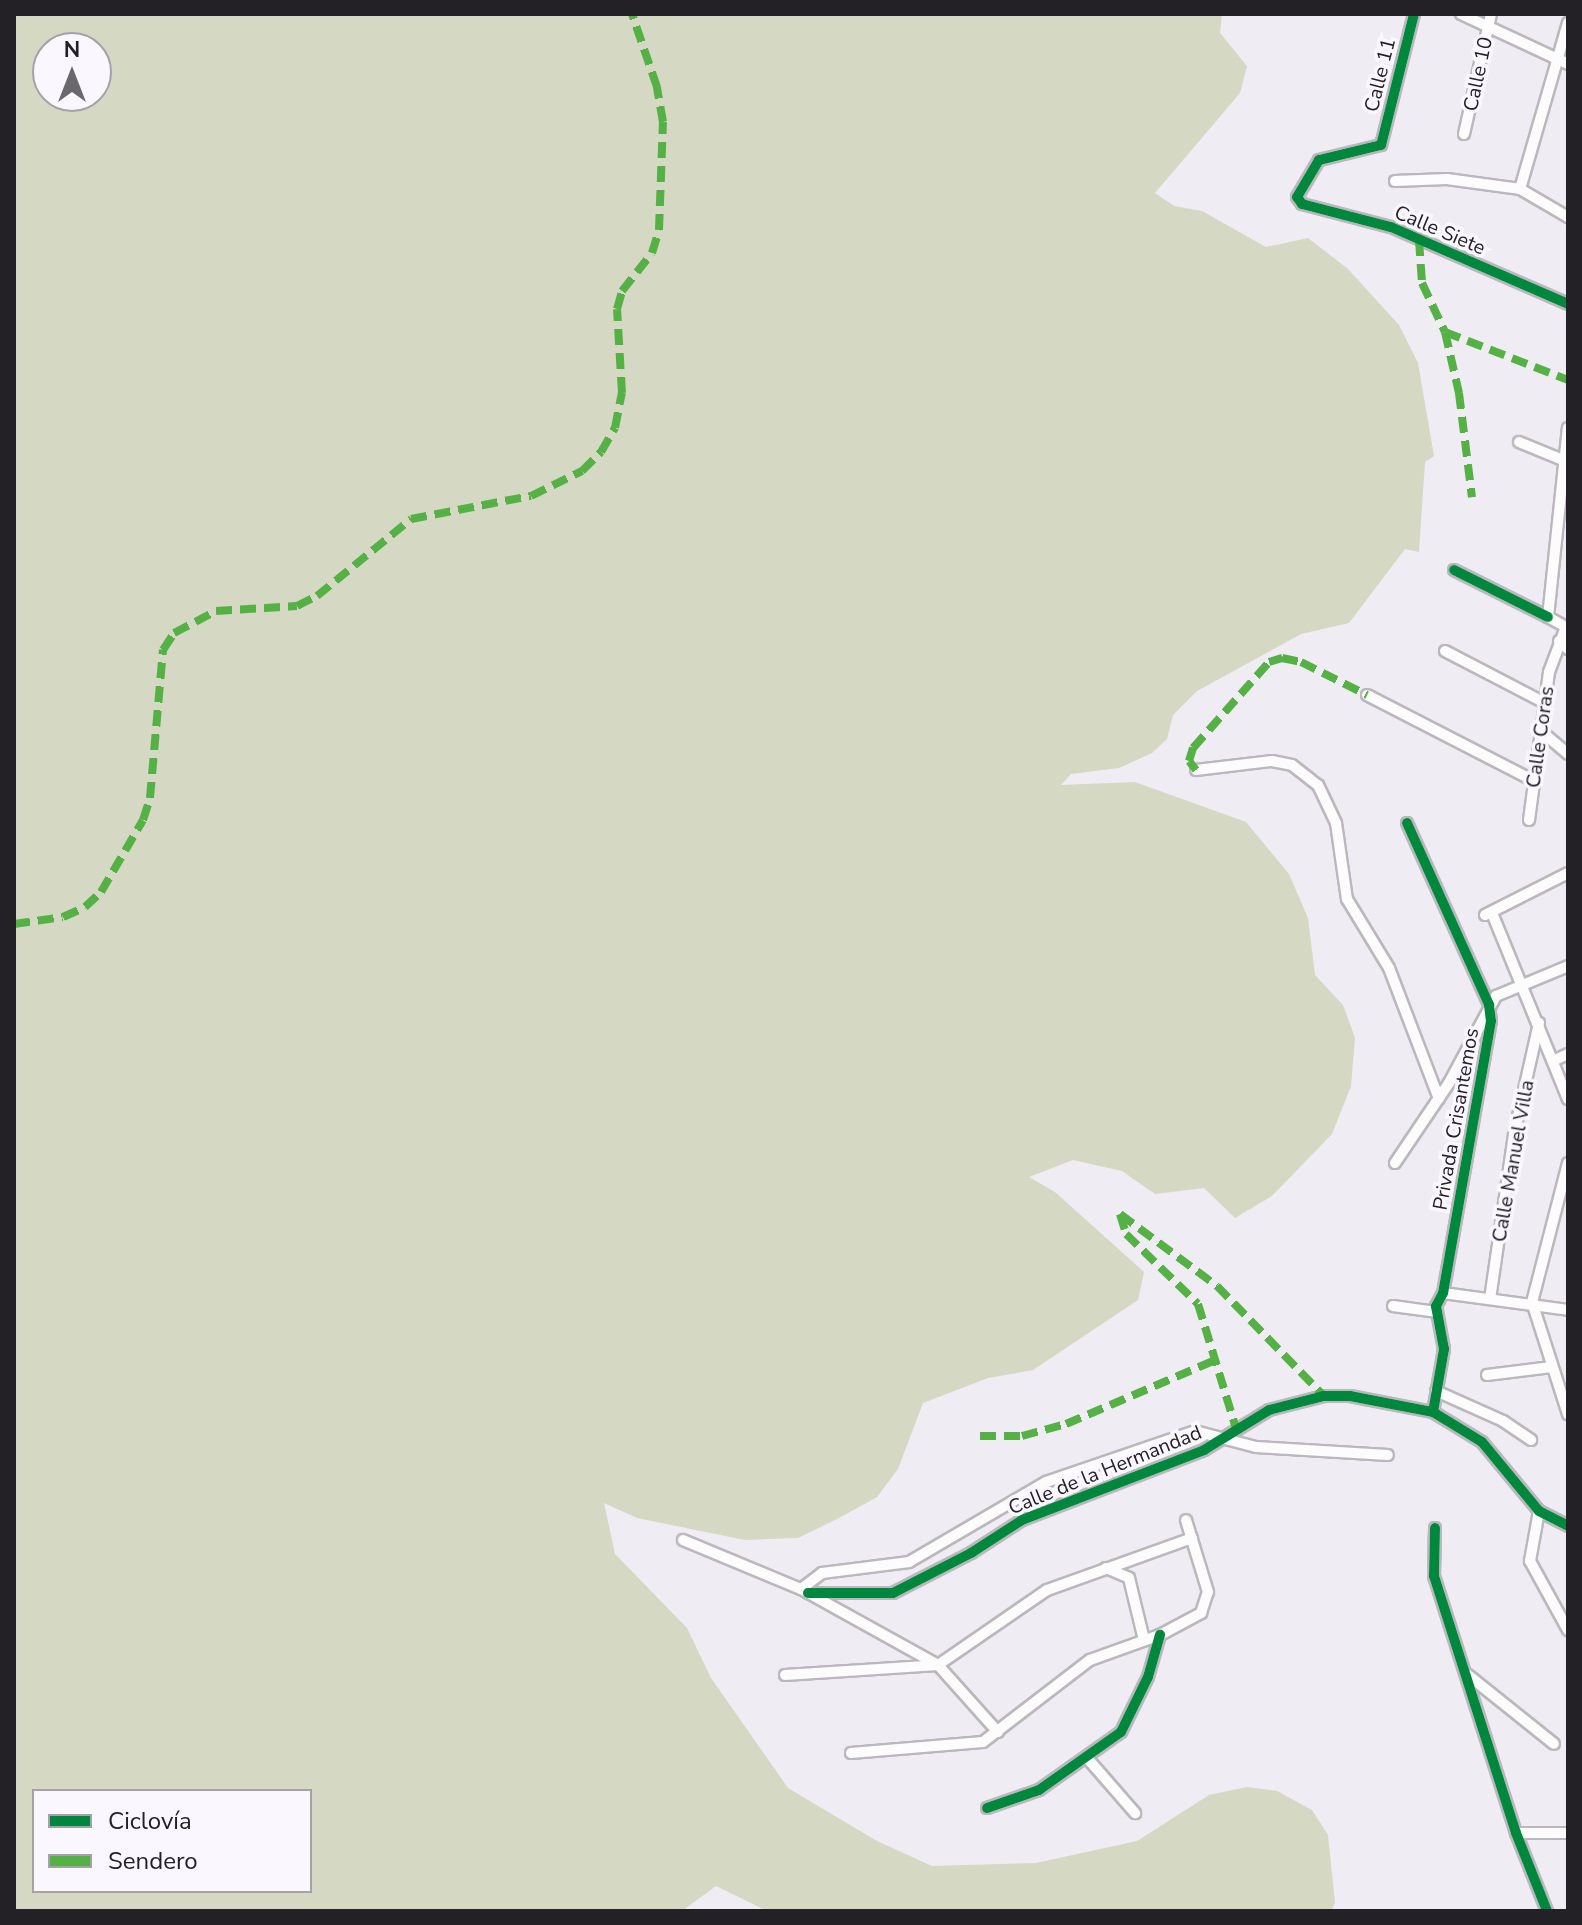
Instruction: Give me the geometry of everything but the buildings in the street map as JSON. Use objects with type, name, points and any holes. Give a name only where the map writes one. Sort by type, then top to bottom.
[{"type":"street","name":"Calle 11","points":[[1297,197],[1319,160],[1381,145],[1414,14]]},
{"type":"street","points":[[1461,14],[1490,20],[1562,61]]},
{"type":"street","name":"Calle 10","points":[[1464,134],[1490,20]]},
{"type":"street","points":[[1520,189],[1562,61],[1568,23]]},
{"type":"street","points":[[1395,181],[1447,179],[1520,189],[1568,217]]},
{"type":"street","name":"Calle Siete","points":[[1297,197],[1302,204],[1391,227],[1568,304]]},
{"type":"street","points":[[1548,617],[1568,428]]},
{"type":"street","points":[[1519,442],[1563,460]]},
{"type":"street","name":"Calle Coras","points":[[1454,570],[1567,625],[1559,641],[1545,703],[1529,820]]},
{"type":"street","points":[[1559,641],[1568,649]]},
{"type":"street","points":[[1445,651],[1545,703]]},
{"type":"street","points":[[1367,695],[1534,781]]},
{"type":"street","points":[[1542,732],[1568,754]]},
{"type":"street","points":[[1196,770],[1272,761],[1300,768],[1318,785],[1336,823],[1347,899],[1389,968],[1439,1099]]},
{"type":"street","name":"Privada Crisantemos","points":[[1407,823],[1489,1005],[1491,1031],[1443,1293],[1436,1312]]},
{"type":"street","points":[[1568,873],[1489,914],[1526,987],[1568,1099]]},
{"type":"street","points":[[1395,1163],[1439,1099],[1489,1005],[1503,990],[1526,987],[1568,966]]},
{"type":"street","name":"Calle Manuel Villa","points":[[1490,1299],[1514,1134],[1539,1023]]},
{"type":"street","name":"Calle Manuel Villa","points":[[1555,1060],[1568,1054]]},
{"type":"street","points":[[1568,1163],[1532,1302],[1568,1414]]},
{"type":"street","points":[[1443,1293],[1532,1302],[1568,1310]]},
{"type":"street","points":[[1393,1306],[1436,1312],[1444,1349],[1433,1412],[1482,1442],[1539,1511],[1568,1526]]},
{"type":"street","points":[[1487,1375],[1552,1367]]},
{"type":"street","points":[[1436,1391],[1503,1421],[1531,1440]]},
{"type":"street","name":"Calle de la Hermandad","points":[[805,1591],[893,1593],[971,1553],[1022,1520],[1226,1437],[1269,1410],[1324,1396],[1350,1396],[1433,1412]]},
{"type":"street","points":[[805,1591],[822,1573],[909,1562],[1046,1482],[1195,1431],[1256,1447],[1388,1455]]},
{"type":"street","points":[[1091,1467],[1100,1488]]},
{"type":"street","points":[[1539,1511],[1530,1561],[1568,1630]]},
{"type":"street","points":[[851,1753],[969,1745],[998,1732],[1090,1660],[1160,1635],[1201,1613],[1208,1592],[1186,1520]]},
{"type":"street","points":[[1435,1528],[1434,1576],[1516,1833],[1547,1911]]},
{"type":"street","points":[[785,1675],[938,1665],[1047,1590],[1192,1538]]},
{"type":"street","points":[[683,1540],[805,1591],[938,1665],[998,1732]]},
{"type":"street","points":[[1104,1568],[1129,1578],[1144,1640]]},
{"type":"street","points":[[987,1808],[1039,1790],[1088,1759],[1121,1732],[1148,1677],[1160,1635]]},
{"type":"street","points":[[1468,1675],[1554,1744]]},
{"type":"street","points":[[1088,1759],[1135,1813]]},
{"type":"street","points":[[1516,1833],[1568,1833]]},
{"type":"green space","points":[[14,14],[1222,14],[1220,33],[1247,66],[1240,93],[1155,193],[1174,206],[1202,211],[1266,247],[1308,238],[1348,269],[1399,325],[1418,363],[1434,456],[1425,462],[1419,552],[1405,549],[1349,623],[1301,634],[1197,691],[1173,715],[1167,739],[1152,753],[1119,768],[1071,774],[1061,785],[1135,782],[1246,822],[1289,874],[1308,918],[1315,975],[1343,1005],[1355,1038],[1351,1086],[1332,1134],[1272,1196],[1235,1218],[1204,1188],[1155,1194],[1122,1171],[1073,1160],[1029,1177],[1055,1192],[1144,1272],[1138,1300],[1033,1370],[988,1378],[923,1403],[898,1469],[877,1497],[839,1518],[798,1538],[745,1540],[637,1518],[604,1503],[615,1554],[687,1628],[711,1678],[788,1788],[877,1841],[932,1866],[1036,1863],[1137,1841],[1209,1795],[1247,1787],[1277,1791],[1312,1810],[1328,1835],[1335,1903],[1331,1911],[767,1911],[716,1886],[682,1911],[14,1911]]},
{"type":"marked path","points":[[14,924],[63,917],[85,907],[101,892],[143,820],[150,798],[163,650],[174,633],[216,611],[297,606],[317,596],[411,519],[531,496],[582,471],[601,452],[615,428],[622,393],[617,309],[622,291],[652,253],[659,230],[663,122],[657,87],[632,14]]},
{"type":"marked path","points":[[1419,240],[1422,283],[1445,332],[1459,393],[1472,497]]},
{"type":"marked path","points":[[1445,332],[1568,380]]},
{"type":"marked path","points":[[1196,770],[1189,761],[1193,748],[1269,662],[1282,658],[1301,662],[1367,695]]},
{"type":"marked path","points":[[1120,1214],[1217,1286],[1324,1396]]},
{"type":"marked path","points":[[1120,1214],[1126,1234],[1198,1304],[1236,1428]]},
{"type":"marked path","points":[[980,1436],[1022,1436],[1066,1424],[1218,1359]]},
{"type":"cycle path","points":[[1414,14],[1381,145],[1319,160],[1297,197],[1302,204],[1391,227],[1568,304]]},
{"type":"cycle path","points":[[1454,570],[1548,617]]},
{"type":"cycle path","points":[[1407,823],[1489,1005],[1491,1021],[1443,1293],[1436,1306],[1444,1349],[1433,1412]]},
{"type":"cycle path","points":[[808,1593],[893,1593],[971,1553],[1022,1520],[1204,1450],[1269,1410],[1324,1396],[1350,1396],[1433,1412],[1482,1442],[1539,1511],[1568,1526]]},
{"type":"cycle path","points":[[1435,1528],[1434,1576],[1516,1833],[1547,1911]]},
{"type":"cycle path","points":[[987,1808],[1039,1790],[1121,1732],[1148,1677],[1160,1635]]}]
